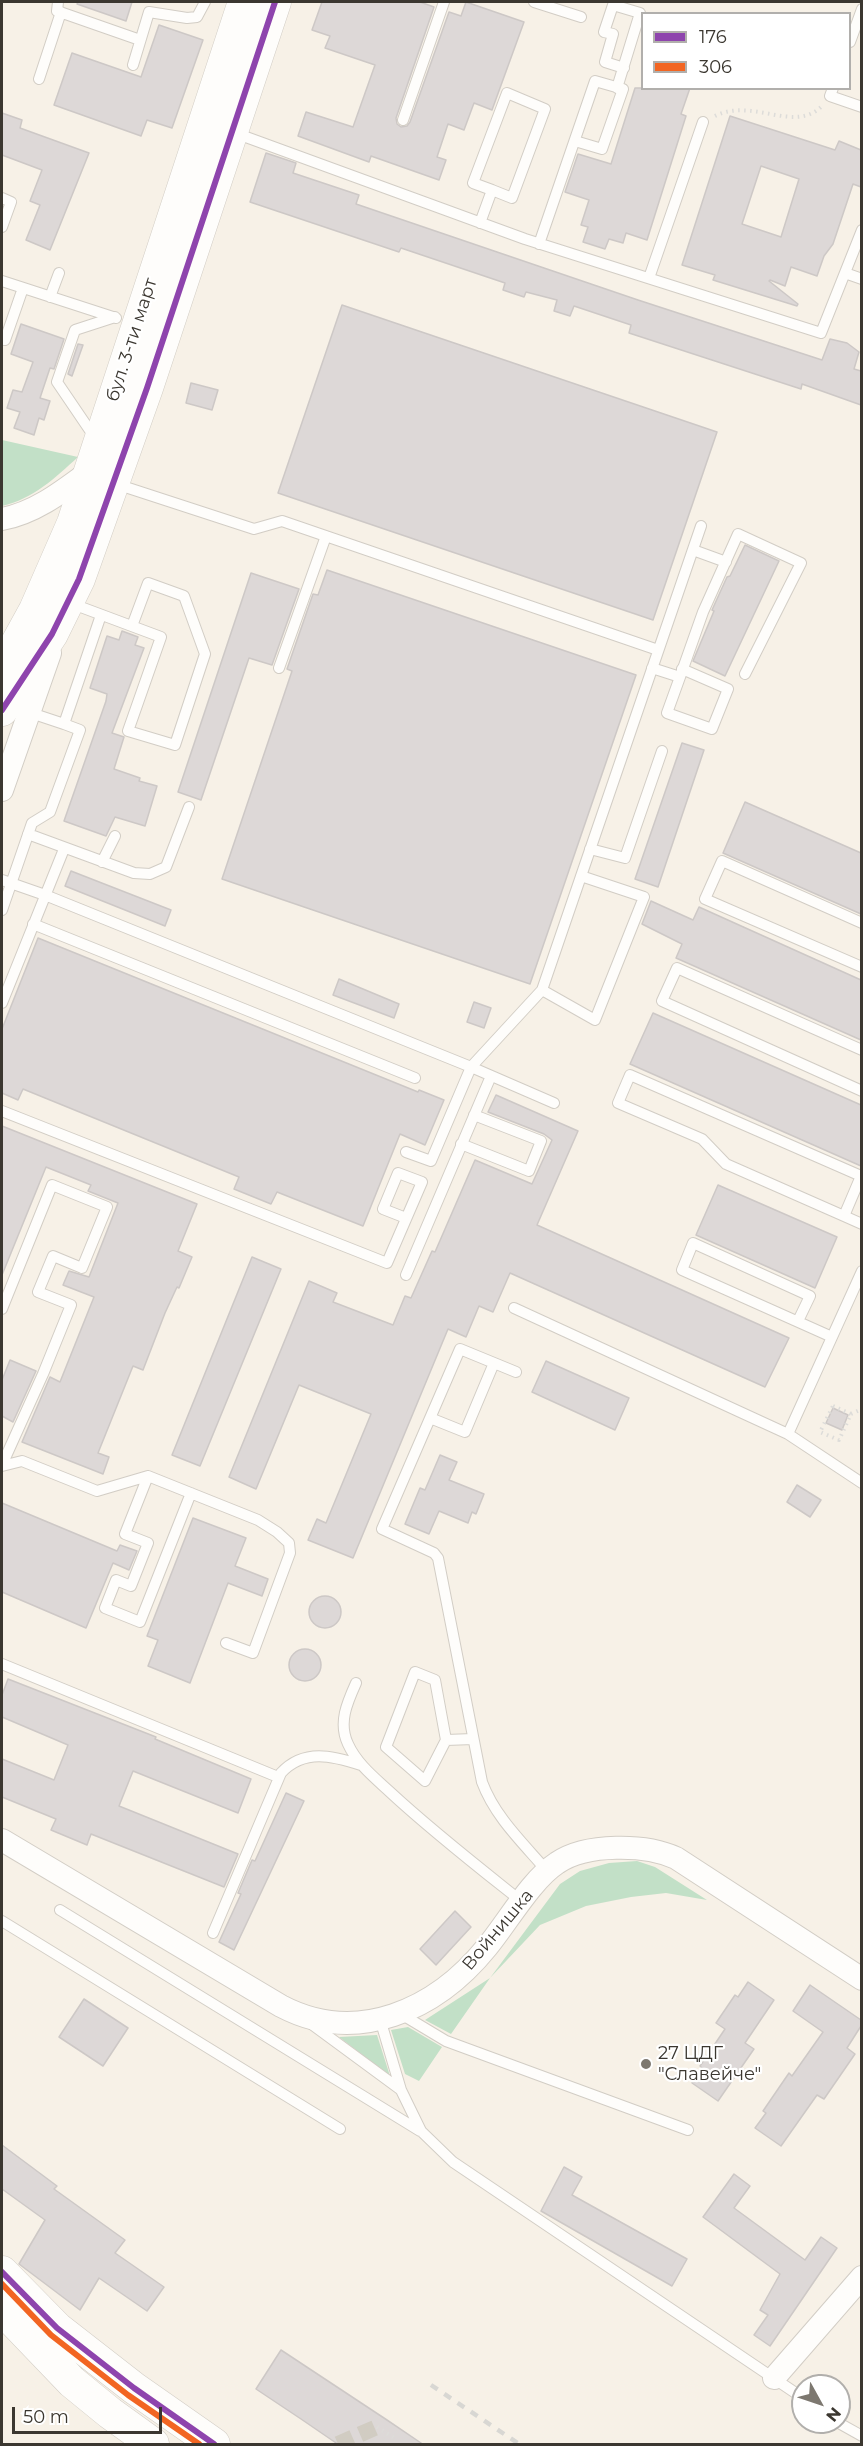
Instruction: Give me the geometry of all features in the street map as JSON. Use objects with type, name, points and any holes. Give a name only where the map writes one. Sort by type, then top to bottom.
[{"type":"main road","name":"бул. 3-ти март","points":[[2,670],[35,610],[100,466],[134,424],[156,360],[218,126],[244,2]]},
{"type":"main road","name":"бул. 3-ти март","points":[[15,711],[68,603],[100,466],[126,321],[276,2]]},
{"type":"main road","points":[[2,2272],[57,2328],[134,2388],[214,2445]]},
{"type":"main road","points":[[2,2309],[72,2382],[153,2445]]},
{"type":"street","points":[[2,519],[17,516],[36,506],[100,466]]},
{"type":"street","points":[[2,790],[15,711]]},
{"type":"street","name":"Войнишка","points":[[2,1840],[303,2017],[332,2023],[390,2017],[443,1990],[467,1969],[547,1871],[565,1859],[608,1849],[640,1848],[661,1851],[676,1858],[861,1979]]},
{"type":"street","points":[[774,2378],[861,2277]]},
{"type":"lane","points":[[133,64],[149,12],[187,18],[197,16],[205,2]]},
{"type":"lane","points":[[404,120],[444,2]]},
{"type":"lane","points":[[534,2],[581,17]]},
{"type":"lane","points":[[617,88],[624,68],[640,13],[613,5],[604,32],[614,34],[605,62],[624,68]]},
{"type":"lane","points":[[39,79],[59,7],[140,40]]},
{"type":"lane","points":[[851,36],[861,9]]},
{"type":"lane","points":[[539,244],[595,81],[623,89],[602,149],[575,141]]},
{"type":"lane","points":[[831,92],[861,107]]},
{"type":"lane","points":[[507,93],[544,109],[512,198],[492,190],[473,183],[507,93]]},
{"type":"lane","points":[[649,278],[703,122]]},
{"type":"lane","points":[[218,126],[539,244],[821,333],[861,230]]},
{"type":"lane","points":[[480,223],[492,190]]},
{"type":"lane","points":[[2,198],[11,202],[2,227]]},
{"type":"lane","points":[[50,297],[59,273]]},
{"type":"lane","points":[[845,273],[861,279]]},
{"type":"lane","points":[[2,281],[126,321],[156,360]]},
{"type":"lane","points":[[2,339],[5,339],[23,288]]},
{"type":"lane","points":[[126,321],[75,330],[57,382],[100,466],[254,529],[282,521],[658,650]]},
{"type":"lane","points":[[100,466],[134,424]]},
{"type":"lane","points":[[406,1152],[430,1161],[471,1067],[542,990],[701,526]]},
{"type":"lane","points":[[652,668],[681,673],[728,689],[712,729],[667,714],[681,673],[702,612],[738,534],[801,563],[746,675]]},
{"type":"lane","points":[[279,668],[326,536]]},
{"type":"lane","points":[[693,550],[726,562]]},
{"type":"lane","points":[[68,603],[161,637],[128,731],[175,745],[206,654],[184,596],[148,583],[132,626]]},
{"type":"lane","points":[[64,724],[101,615]]},
{"type":"lane","points":[[2,910],[6,882],[32,823],[50,812],[80,730],[15,711]]},
{"type":"lane","points":[[590,849],[626,858],[662,751]]},
{"type":"lane","points":[[28,834],[134,873],[150,874],[166,867],[189,807]]},
{"type":"lane","points":[[102,862],[115,836]]},
{"type":"lane","points":[[2,1003],[64,849]]},
{"type":"lane","points":[[861,923],[722,861],[705,899],[861,967]]},
{"type":"lane","points":[[542,990],[595,1020],[644,897],[581,876]]},
{"type":"lane","points":[[6,882],[45,895],[471,1067],[554,1103]]},
{"type":"lane","points":[[33,924],[415,1078]]},
{"type":"lane","points":[[861,1050],[677,968],[662,1001],[861,1091]]},
{"type":"lane","points":[[844,1216],[861,1176],[630,1075],[618,1103],[702,1139],[726,1164],[861,1224]]},
{"type":"lane","points":[[406,1275],[490,1076]]},
{"type":"lane","points":[[2,1112],[387,1263],[406,1218]]},
{"type":"lane","points":[[461,1144],[529,1171],[541,1141],[474,1115]]},
{"type":"lane","points":[[2,1309],[52,1185],[107,1207],[82,1268],[54,1256],[38,1293],[71,1305],[2,1466],[22,1461],[97,1491],[148,1476],[258,1520],[277,1532],[289,1543],[290,1553],[253,1653],[226,1643]]},
{"type":"lane","points":[[798,1322],[810,1296],[693,1244],[682,1270],[798,1322],[832,1337]]},
{"type":"lane","points":[[788,1434],[861,1271]]},
{"type":"lane","points":[[514,1308],[788,1434],[861,1483]]},
{"type":"lane","points":[[516,1372],[460,1349],[382,1529],[434,1553],[438,1558],[482,1782],[489,1801],[498,1814],[547,1871]]},
{"type":"lane","points":[[430,1418],[465,1432],[494,1363]]},
{"type":"lane","points":[[148,1476],[125,1534],[148,1543],[131,1586],[116,1580],[105,1608],[140,1622],[191,1493]]},
{"type":"lane","points":[[2,1664],[278,1777]]},
{"type":"lane","points":[[415,1672],[435,1680],[446,1740],[425,1781],[386,1747],[415,1672]]},
{"type":"lane","points":[[356,1683],[344,1710],[343,1727],[347,1744],[361,1765],[416,1816],[521,1901]]},
{"type":"lane","points":[[446,1740],[473,1739]]},
{"type":"lane","points":[[213,1933],[278,1777],[292,1763],[307,1757],[335,1756],[361,1765]]},
{"type":"lane","points":[[60,1910],[421,2131],[453,2162],[791,2390]]},
{"type":"lane","points":[[2,1920],[340,2129]]},
{"type":"lane","points":[[303,2017],[401,2090]]},
{"type":"lane","points":[[390,2017],[401,2090],[421,2131]]},
{"type":"lane","points":[[390,2017],[446,2042],[688,2130]]},
{"type":"path","points":[[703,122],[721,113],[744,108],[803,118],[818,111],[831,92]]},
{"type":"path","points":[[851,1414],[832,1406],[820,1432],[839,1440],[851,1414],[861,1409]]},
{"type":"path","points":[[377,2427],[396,2439]]},
{"type":"green space","points":[[2,440],[78,457],[34,493],[2,506]]},
{"type":"green space","points":[[637,1861],[655,1867],[707,1900],[666,1893],[586,1906],[540,1925],[490,1978],[560,1884],[580,1871],[609,1863]]},
{"type":"green space","points":[[490,1978],[451,2034],[425,2020]]},
{"type":"green space","points":[[408,2027],[442,2047],[419,2081],[405,2074],[391,2030]]},
{"type":"green space","points":[[377,2035],[390,2076],[339,2037]]},
{"type":"building","points":[[78,2],[132,2],[126,21],[77,4]]},
{"type":"building","points":[[322,2],[420,2],[434,7],[396,118],[397,124],[401,127],[407,126],[410,122],[449,12],[461,16],[466,2],[524,22],[492,110],[474,103],[464,130],[448,124],[437,157],[446,160],[439,180],[371,156],[369,162],[298,136],[306,112],[353,127],[375,65],[325,48],[330,36],[312,30]]},
{"type":"building","points":[[159,25],[203,40],[172,128],[147,120],[141,136],[54,105],[72,53],[141,77]]},
{"type":"building","points":[[635,88],[689,90],[681,114],[686,116],[647,240],[626,233],[623,243],[609,239],[605,249],[583,242],[588,227],[581,225],[589,200],[565,192],[578,154],[611,164]]},
{"type":"building","points":[[2,113],[22,120],[20,128],[89,153],[50,250],[26,240],[40,205],[30,201],[42,170],[2,155]]},
{"type":"building","points":[[730,116],[835,150],[839,141],[861,150],[861,187],[853,184],[833,244],[824,256],[817,276],[791,267],[785,286],[769,281],[798,304],[797,306],[713,280],[715,275],[682,265]],"holes":[[[761,166],[799,179],[781,237],[742,224]]]},
{"type":"building","points":[[266,153],[296,163],[293,173],[359,195],[356,204],[638,300],[822,360],[830,339],[847,343],[859,352],[854,369],[861,371],[861,405],[802,384],[801,389],[629,333],[631,325],[574,306],[570,316],[554,311],[557,300],[526,292],[524,297],[503,290],[505,283],[401,248],[399,252],[250,202]]},
{"type":"building","points":[[342,305],[717,432],[653,620],[278,493]]},
{"type":"building","points":[[21,324],[64,339],[54,369],[50,368],[40,398],[50,401],[44,420],[39,418],[34,435],[14,428],[20,412],[7,408],[13,390],[22,392],[33,362],[11,354]]},
{"type":"building","points":[[78,344],[83,345],[72,376],[68,374]]},
{"type":"building","points":[[191,383],[218,390],[212,410],[186,403]]},
{"type":"building","points":[[745,545],[779,561],[725,676],[693,661],[714,611],[712,610]]},
{"type":"building","points":[[327,570],[636,675],[530,984],[222,879],[292,671],[287,669],[313,594],[318,595]]},
{"type":"building","points":[[251,573],[299,589],[272,665],[249,658],[201,800],[178,792]]},
{"type":"building","points":[[122,631],[138,637],[135,645],[144,648],[112,733],[124,737],[114,769],[140,778],[139,781],[157,786],[145,826],[115,817],[106,836],[64,821],[106,701],[107,694],[90,688],[107,636],[119,640]]},
{"type":"building","points":[[682,743],[704,750],[658,887],[635,879]]},
{"type":"building","points":[[745,802],[861,853],[861,914],[723,853]]},
{"type":"building","points":[[71,871],[171,910],[165,926],[65,886]]},
{"type":"building","points":[[651,901],[693,920],[699,907],[861,980],[861,1040],[676,958],[682,944],[642,924]]},
{"type":"building","points":[[38,938],[418,1092],[419,1090],[444,1100],[425,1145],[400,1134],[363,1226],[277,1192],[271,1204],[234,1189],[239,1177],[23,1089],[18,1100],[2,1093],[2,1029]]},
{"type":"building","points":[[339,979],[399,1004],[394,1018],[333,995]]},
{"type":"building","points":[[474,1002],[491,1008],[484,1028],[467,1022]]},
{"type":"building","points":[[653,1013],[861,1105],[861,1166],[630,1064]]},
{"type":"building","points":[[496,1095],[578,1131],[537,1225],[789,1338],[765,1387],[510,1273],[493,1312],[479,1306],[466,1337],[448,1329],[353,1558],[308,1540],[317,1519],[326,1523],[371,1414],[299,1385],[256,1489],[229,1477],[309,1281],[337,1293],[333,1302],[393,1325],[405,1296],[411,1298],[432,1251],[435,1252],[475,1160],[532,1184],[552,1140],[544,1134],[488,1112]]},
{"type":"building","points":[[2,1126],[197,1204],[178,1251],[192,1257],[165,1313],[143,1370],[133,1366],[98,1453],[109,1457],[103,1474],[22,1442],[50,1377],[60,1382],[94,1297],[63,1285],[69,1271],[89,1277],[118,1203],[88,1191],[91,1185],[46,1167],[2,1275]]},
{"type":"building","points":[[718,1185],[837,1237],[815,1288],[696,1235]]},
{"type":"building","points":[[252,1257],[281,1269],[200,1466],[172,1455]]},
{"type":"building","points":[[10,1360],[36,1371],[13,1422],[2,1416],[2,1380]]},
{"type":"building","points":[[546,1361],[629,1398],[615,1430],[532,1392]]},
{"type":"building","points":[[833,1408],[848,1415],[842,1430],[826,1423]]},
{"type":"building","points":[[440,1455],[457,1462],[449,1480],[484,1494],[476,1514],[472,1512],[468,1523],[439,1511],[429,1534],[405,1524],[420,1488],[425,1490]]},
{"type":"building","points":[[797,1485],[821,1500],[810,1517],[787,1502]]},
{"type":"building","points":[[2,1503],[117,1551],[120,1545],[137,1551],[129,1570],[113,1563],[86,1628],[2,1592]]},
{"type":"building","points":[[193,1518],[246,1538],[235,1566],[268,1579],[262,1596],[228,1583],[190,1683],[148,1666],[158,1640],[147,1636]]},
{"type":"building","points":[[325,1596],[336,1601],[341,1612],[336,1623],[325,1628],[314,1623],[309,1612],[314,1601]]},
{"type":"building","points":[[305,1649],[316,1654],[321,1665],[316,1676],[305,1681],[294,1676],[289,1665],[294,1654]]},
{"type":"building","points":[[8,1679],[156,1737],[155,1739],[251,1779],[238,1813],[133,1771],[119,1806],[238,1854],[224,1887],[91,1834],[87,1845],[51,1830],[56,1819],[2,1797],[2,1759],[54,1780],[68,1745],[2,1717],[2,1695]]},
{"type":"building","points":[[286,1793],[304,1801],[234,1950],[219,1942],[241,1894],[238,1893],[252,1860],[255,1861]]},
{"type":"building","points":[[455,1911],[471,1927],[436,1965],[420,1949]]},
{"type":"building","points":[[748,1982],[774,2000],[745,2043],[754,2049],[718,2101],[692,2083],[702,2068],[700,2066],[725,2029],[716,2023],[735,1995],[738,1997]]},
{"type":"building","points":[[810,1985],[861,2020],[861,2026],[847,2048],[855,2054],[824,2099],[817,2095],[781,2146],[755,2128],[766,2113],[763,2111],[789,2073],[792,2076],[823,2032],[793,2011]]},
{"type":"building","points":[[84,1999],[128,2028],[103,2066],[59,2037]]},
{"type":"building","points":[[2,2145],[57,2186],[54,2189],[125,2240],[115,2253],[164,2287],[147,2311],[99,2278],[80,2310],[19,2264],[45,2220],[2,2189]]},
{"type":"building","points":[[564,2167],[582,2177],[572,2195],[687,2259],[672,2286],[541,2211]]},
{"type":"building","points":[[734,2174],[750,2186],[734,2208],[805,2260],[821,2237],[837,2248],[770,2346],[754,2335],[768,2315],[760,2310],[780,2274],[703,2217]]},
{"type":"building","points":[[281,2350],[424,2445],[339,2445],[256,2389]]},
{"type":"tunnel","points":[[338,2444],[377,2427]]},
{"type":"railway","points":[[431,2385],[519,2444]]},
{"type":"transit line","name":"176","points":[[2,710],[52,634],[79,579],[147,388],[275,2]]},
{"type":"transit line","name":"176","points":[[2,2272],[57,2328],[134,2388],[214,2444]]},
{"type":"transit line","name":"306","points":[[2,2284],[51,2335],[128,2395],[199,2444]]},
{"type":"place","name":"27 ЦДГ \"Славейче\"","points":[[646,2064]]}]
